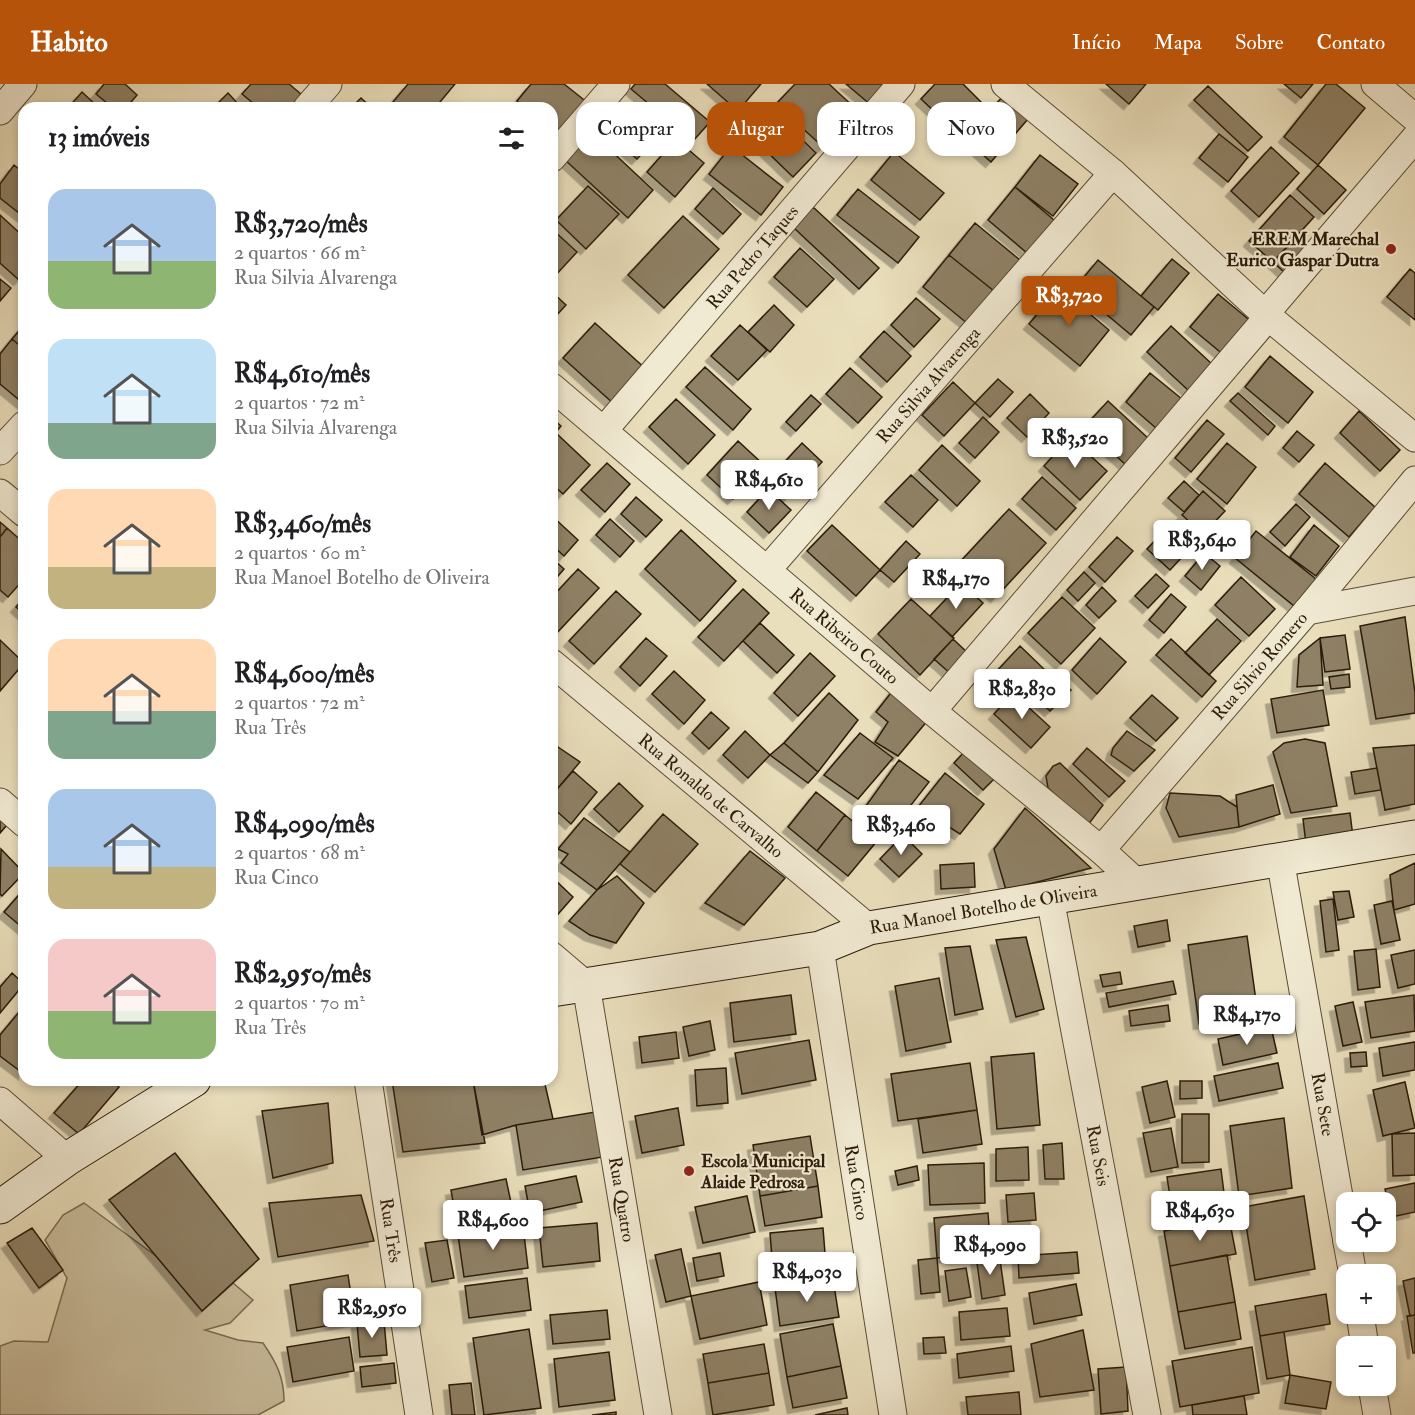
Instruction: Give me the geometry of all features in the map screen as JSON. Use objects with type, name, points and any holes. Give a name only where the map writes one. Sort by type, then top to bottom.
[{"type":"street","points":[[1,109],[23,84]]},
{"type":"street","points":[[312,102],[328,84]]},
{"type":"street","points":[[558,151],[616,84]]},
{"type":"street","name":"Rua Pedro Taques","points":[[604,430],[901,84]]},
{"type":"street","points":[[1005,84],[1113,173],[1266,316],[1415,438]]},
{"type":"street","points":[[1375,84],[1415,118]]},
{"type":"street","points":[[932,711],[1415,138]]},
{"type":"street","name":"Rua Silvia Alvarenga","points":[[768,569],[1113,173]]},
{"type":"street","name":"Rua Ribeiro Couto","points":[[558,392],[932,711],[1101,850],[1137,883]]},
{"type":"street","points":[[0,451],[18,432]]},
{"type":"street","name":"Rua Silvio Romero","points":[[1101,850],[1307,611],[1415,480]]},
{"type":"street","points":[[0,493],[18,508]]},
{"type":"street","points":[[1307,611],[1415,591]]},
{"type":"street","name":"Rua Ronaldo de Carvalho","points":[[558,668],[868,928]]},
{"type":"street","points":[[0,802],[18,818]]},
{"type":"street","name":"Rua Manoel Botelho de Oliveira","points":[[558,989],[820,948],[868,928],[1415,837]]},
{"type":"street","name":"Rua Sete","points":[[1280,859],[1338,1192]]},
{"type":"street","name":"Rua Seis","points":[[1050,898],[1148,1415]]},
{"type":"street","name":"Rua Cinco","points":[[820,948],[893,1415]]},
{"type":"street","points":[[558,961],[586,984]]},
{"type":"street","name":"Rua Quatro","points":[[586,984],[658,1415]]},
{"type":"street","points":[[0,1207],[67,1159],[184,1086]]},
{"type":"street","name":"Rua Três","points":[[369,1086],[419,1415]]},
{"type":"street","points":[[0,1101],[67,1159]]},
{"type":"street","points":[[1374,1396],[1377,1415]]},
{"type":"shaded area","points":[[84,1203],[156,1256],[202,1311],[233,1283],[253,1300],[230,1323],[205,1330],[238,1340],[263,1343],[278,1370],[283,1384],[284,1401],[258,1415],[0,1415],[0,1346],[14,1341],[48,1342],[67,1278],[45,1240],[63,1215]]},
{"type":"building","points":[[104,84],[125,84],[137,95],[131,102],[106,102],[96,94]]},
{"type":"building","points":[[251,84],[289,84],[301,94],[295,102],[252,102],[242,94]]},
{"type":"building","points":[[408,84],[455,84],[440,102],[393,102]]},
{"type":"building","points":[[531,84],[564,84],[587,102],[576,102],[576,118],[561,137],[558,135],[558,102],[518,102]]},
{"type":"building","points":[[635,84],[665,84],[686,102],[646,102],[631,89]]},
{"type":"building","points":[[707,84],[761,84],[746,102],[728,102]]},
{"type":"building","points":[[795,84],[829,84],[848,102],[817,102],[817,142],[805,131],[805,102],[778,102]]},
{"type":"building","points":[[846,84],[888,84],[873,102],[867,102]]},
{"type":"building","points":[[935,84],[963,84],[981,102],[927,102],[927,105],[921,99]]},
{"type":"building","points":[[1106,84],[1146,84],[1129,104]]},
{"type":"building","points":[[1284,84],[1313,84],[1301,98]]},
{"type":"building","points":[[1326,84],[1336,84],[1365,108],[1318,165],[1284,137]]},
{"type":"building","points":[[1208,86],[1262,137],[1248,151],[1194,100]]},
{"type":"building","points":[[82,92],[93,102],[73,102]]},
{"type":"building","points":[[228,93],[236,102],[219,102]]},
{"type":"building","points":[[1003,96],[1010,102],[998,102]]},
{"type":"building","points":[[1016,108],[1028,119],[1016,133]]},
{"type":"building","points":[[695,109],[707,119],[707,125],[695,139]]},
{"type":"building","points":[[1219,134],[1248,157],[1228,182],[1199,158]]},
{"type":"building","points":[[805,142],[816,153],[793,177],[771,156],[805,156]]},
{"type":"building","points":[[576,146],[576,156],[617,156],[653,190],[628,218],[564,159]]},
{"type":"building","points":[[1271,147],[1299,173],[1259,217],[1231,191]]},
{"type":"building","points":[[695,155],[704,163],[675,197],[647,172],[661,156]]},
{"type":"building","points":[[1040,155],[1078,184],[1053,216],[1015,187]]},
{"type":"building","points":[[723,156],[744,156],[783,187],[761,215],[709,174]]},
{"type":"building","points":[[891,156],[899,156],[944,193],[920,220],[871,180]]},
{"type":"building","points":[[984,156],[996,156],[991,162]]},
{"type":"building","points":[[14,165],[18,168],[18,212],[0,198],[0,184]]},
{"type":"building","points":[[1318,165],[1346,190],[1324,214],[1297,189]]},
{"type":"building","points":[[588,186],[619,214],[586,249],[558,222],[558,218]]},
{"type":"building","points":[[1015,187],[1054,220],[1027,253],[988,220]]},
{"type":"building","points":[[713,188],[741,214],[723,234],[695,209]]},
{"type":"building","points":[[858,189],[919,237],[898,263],[837,215]]},
{"type":"building","points":[[1290,195],[1314,217],[1273,262],[1249,241]]},
{"type":"building","points":[[813,207],[879,268],[859,289],[794,228]]},
{"type":"building","points":[[0,215],[18,232],[18,279],[0,263]]},
{"type":"building","points":[[683,216],[719,249],[664,308],[628,275]]},
{"type":"building","points":[[975,223],[1020,260],[994,291],[949,255]]},
{"type":"building","points":[[558,235],[577,252],[558,273]]},
{"type":"building","points":[[1295,239],[1306,249],[1285,273],[1273,262]]},
{"type":"building","points":[[800,248],[834,279],[807,307],[774,277]]},
{"type":"building","points":[[949,255],[994,291],[968,324],[923,287]]},
{"type":"building","points":[[1172,259],[1189,273],[1158,310],[1141,296]]},
{"type":"building","points":[[1098,260],[1154,307],[1131,335],[1075,288]]},
{"type":"building","points":[[1410,269],[1415,273],[1415,320],[1387,297]]},
{"type":"building","points":[[0,279],[11,288],[0,301]]},
{"type":"building","points":[[1059,288],[1109,330],[1080,366],[1029,324]]},
{"type":"building","points":[[1218,294],[1253,323],[1225,356],[1190,327]]},
{"type":"building","points":[[558,298],[566,305],[558,314]]},
{"type":"building","points":[[916,298],[940,319],[914,347],[891,325]]},
{"type":"building","points":[[774,305],[794,325],[770,352],[748,332]]},
{"type":"building","points":[[595,323],[647,370],[615,405],[563,358]]},
{"type":"building","points":[[740,325],[767,350],[738,380],[711,356]]},
{"type":"building","points":[[1171,326],[1213,365],[1189,391],[1147,352]]},
{"type":"building","points":[[884,331],[911,356],[887,382],[860,357]]},
{"type":"building","points":[[18,332],[18,344],[12,339]]},
{"type":"building","points":[[12,339],[18,344],[18,399],[0,384],[0,354]]},
{"type":"building","points":[[1270,356],[1313,392],[1288,423],[1245,387]]},
{"type":"building","points":[[705,367],[751,409],[733,430],[686,387]]},
{"type":"building","points":[[850,368],[882,397],[858,423],[826,394]]},
{"type":"building","points":[[1150,373],[1182,399],[1157,429],[1126,402]]},
{"type":"building","points":[[998,379],[1013,392],[990,417],[975,403]]},
{"type":"building","points":[[953,382],[975,403],[944,436],[922,415]]},
{"type":"building","points":[[1238,393],[1275,426],[1268,435],[1230,401]]},
{"type":"building","points":[[1030,394],[1049,413],[1027,437],[1007,418]]},
{"type":"building","points":[[811,395],[821,404],[796,431],[786,422]]},
{"type":"building","points":[[676,399],[715,435],[688,464],[649,427]]},
{"type":"building","points":[[1108,401],[1149,439],[1126,465],[1084,427]]},
{"type":"building","points":[[1359,411],[1400,450],[1380,471],[1340,433]]},
{"type":"building","points":[[983,417],[999,432],[975,458],[959,443]]},
{"type":"building","points":[[1207,420],[1224,434],[1191,472],[1175,458]]},
{"type":"building","points":[[1297,431],[1314,445],[1299,462],[1283,448]]},
{"type":"building","points":[[558,435],[590,465],[563,494],[558,489]]},
{"type":"building","points":[[1070,437],[1107,471],[1080,500],[1044,466]]},
{"type":"building","points":[[738,441],[764,465],[733,499],[707,475]]},
{"type":"building","points":[[802,443],[822,462],[788,497],[769,479]]},
{"type":"building","points":[[1227,443],[1256,467],[1227,504],[1197,479]]},
{"type":"building","points":[[942,445],[980,481],[957,506],[919,470]]},
{"type":"building","points":[[607,463],[630,484],[605,512],[581,490]]},
{"type":"building","points":[[1325,463],[1375,507],[1349,537],[1299,494]]},
{"type":"building","points":[[911,475],[938,500],[913,527],[885,502]]},
{"type":"building","points":[[1042,477],[1076,508],[1056,530],[1022,499]]},
{"type":"building","points":[[1184,481],[1199,495],[1184,512],[1168,498]]},
{"type":"building","points":[[768,489],[791,510],[769,533],[747,512]]},
{"type":"building","points":[[1203,491],[1225,511],[1203,534],[1182,515]]},
{"type":"building","points":[[636,497],[662,520],[646,537],[621,514]]},
{"type":"building","points":[[1296,504],[1310,517],[1285,546],[1270,532]]},
{"type":"building","points":[[1009,509],[1046,543],[996,597],[959,563]]},
{"type":"building","points":[[610,519],[634,541],[620,557],[596,535]]},
{"type":"building","points":[[0,522],[7,528],[0,537]]},
{"type":"building","points":[[558,522],[578,540],[564,556],[558,550]]},
{"type":"building","points":[[1171,524],[1194,544],[1170,570],[1147,549]]},
{"type":"building","points":[[832,525],[880,570],[856,596],[807,551]]},
{"type":"building","points":[[1314,525],[1339,546],[1316,576],[1290,557]]},
{"type":"building","points":[[7,528],[18,538],[18,586],[8,597],[0,590],[0,537]]},
{"type":"building","points":[[681,530],[736,581],[700,621],[645,569]]},
{"type":"building","points":[[1256,531],[1316,579],[1294,606],[1235,558]]},
{"type":"building","points":[[1117,537],[1133,551],[1105,582],[1089,567]]},
{"type":"building","points":[[906,541],[920,554],[894,582],[880,570]]},
{"type":"building","points":[[1204,553],[1220,566],[1201,590],[1185,576]]},
{"type":"building","points":[[558,564],[564,569],[558,576]]},
{"type":"building","points":[[578,569],[599,588],[558,632],[558,591]]},
{"type":"building","points":[[1084,572],[1095,583],[1078,601],[1067,590]]},
{"type":"building","points":[[1156,574],[1169,586],[1148,608],[1135,596]]},
{"type":"building","points":[[1241,577],[1275,609],[1249,636],[1215,605]]},
{"type":"building","points":[[961,583],[983,603],[952,637],[930,616]]},
{"type":"building","points":[[1102,587],[1116,601],[1099,618],[1086,605]]},
{"type":"building","points":[[743,589],[769,613],[724,661],[698,637]]},
{"type":"building","points":[[616,591],[641,614],[594,664],[569,641]]},
{"type":"building","points":[[1171,594],[1186,607],[1164,633],[1149,620]]},
{"type":"building","points":[[1062,597],[1095,628],[1061,664],[1028,633]]},
{"type":"building","points":[[911,599],[954,638],[920,675],[878,634]]},
{"type":"building","points":[[1405,617],[1415,693],[1415,713],[1376,719],[1360,626]]},
{"type":"building","points":[[1217,619],[1241,641],[1209,675],[1185,653]]},
{"type":"building","points":[[760,623],[794,655],[777,673],[743,641]]},
{"type":"building","points":[[1345,635],[1350,669],[1325,672],[1320,638]]},
{"type":"building","points":[[646,638],[667,656],[640,686],[620,667]]},
{"type":"building","points":[[1100,638],[1126,662],[1097,694],[1072,670]]},
{"type":"building","points":[[1320,638],[1323,685],[1297,687],[1299,655]]},
{"type":"building","points":[[953,639],[970,655],[952,675],[934,659]]},
{"type":"building","points":[[1171,639],[1216,681],[1202,697],[1156,655]]},
{"type":"building","points":[[0,640],[18,657],[18,670],[0,691]]},
{"type":"building","points":[[1020,646],[1046,671],[1022,697],[995,673]]},
{"type":"building","points":[[810,653],[835,676],[798,716],[774,693]]},
{"type":"building","points":[[1048,670],[1071,690],[1050,711],[1028,691]]},
{"type":"building","points":[[674,671],[705,700],[684,724],[652,694]]},
{"type":"building","points":[[1349,674],[1350,687],[1331,689],[1329,677]]},
{"type":"building","points":[[897,685],[933,714],[898,756],[875,742],[888,722],[876,712]]},
{"type":"building","points":[[1323,690],[1329,725],[1277,733],[1271,699]]},
{"type":"building","points":[[829,693],[858,720],[818,772],[784,743]]},
{"type":"building","points":[[1013,693],[1050,727],[1031,748],[994,714]]},
{"type":"building","points":[[1152,695],[1178,718],[1156,741],[1130,718]]},
{"type":"building","points":[[711,712],[729,728],[709,749],[692,733]]},
{"type":"building","points":[[745,731],[770,755],[748,778],[723,755]]},
{"type":"building","points":[[1127,731],[1155,750],[1134,771],[1111,755],[1113,748]]},
{"type":"building","points":[[860,733],[893,758],[858,799],[824,775]]},
{"type":"building","points":[[1305,739],[1325,743],[1337,806],[1291,813],[1273,752],[1284,743]]},
{"type":"building","points":[[784,743],[818,772],[808,783],[770,755]]},
{"type":"building","points":[[1415,745],[1415,804],[1385,810],[1373,748]]},
{"type":"building","points":[[558,747],[580,762],[558,788]]},
{"type":"building","points":[[1087,748],[1125,781],[1109,797],[1073,764]]},
{"type":"building","points":[[966,750],[996,777],[983,790],[954,763]]},
{"type":"building","points":[[899,760],[929,782],[890,832],[863,810]]},
{"type":"building","points":[[1060,763],[1103,805],[1088,825],[1048,788],[1046,776],[1053,766]]},
{"type":"building","points":[[1377,768],[1381,790],[1355,794],[1351,772]]},
{"type":"building","points":[[573,771],[597,792],[571,824],[558,812],[558,788]]},
{"type":"building","points":[[945,773],[984,804],[960,834],[918,807]]},
{"type":"building","points":[[619,783],[643,806],[619,832],[594,809]]},
{"type":"building","points":[[1273,785],[1280,814],[1239,827],[1236,795]]},
{"type":"building","points":[[816,792],[845,815],[817,851],[788,827]]},
{"type":"building","points":[[1170,793],[1220,796],[1237,807],[1239,827],[1179,837],[1166,808]]},
{"type":"building","points":[[1025,808],[1091,868],[1006,890],[994,849]]},
{"type":"building","points":[[1350,813],[1353,837],[1306,844],[1303,819]]},
{"type":"building","points":[[663,814],[698,844],[655,892],[620,864]]},
{"type":"building","points":[[845,815],[877,841],[848,876],[817,851]]},
{"type":"building","points":[[584,818],[630,852],[597,890],[561,863],[568,854],[558,849]]},
{"type":"building","points":[[0,819],[7,825],[0,833]]},
{"type":"building","points":[[903,835],[922,854],[899,877],[880,859]]},
{"type":"building","points":[[1,849],[18,867],[18,879],[2,896],[0,894]]},
{"type":"building","points":[[750,851],[785,878],[744,925],[705,903]]},
{"type":"building","points":[[974,863],[975,887],[941,889],[940,865]]},
{"type":"building","points":[[1415,863],[1415,904],[1394,910],[1390,875]]},
{"type":"building","points":[[617,876],[644,903],[616,943],[590,935],[569,921],[597,890]]},
{"type":"building","points":[[558,883],[573,897],[558,914]]},
{"type":"building","points":[[1349,891],[1354,917],[1338,920],[1333,892]]},
{"type":"building","points":[[18,896],[18,924],[4,912]]},
{"type":"building","points":[[1333,899],[1339,950],[1326,952],[1320,901]]},
{"type":"building","points":[[1392,901],[1400,940],[1381,944],[1374,905]]},
{"type":"building","points":[[1167,920],[1170,941],[1138,947],[1134,926]]},
{"type":"building","points":[[1247,936],[1258,1015],[1199,1024],[1188,945]]},
{"type":"building","points":[[1026,937],[1044,1009],[1016,1017],[996,940]]},
{"type":"building","points":[[970,946],[983,1009],[955,1015],[945,948]]},
{"type":"building","points":[[1376,949],[1380,987],[1358,990],[1354,951]]},
{"type":"building","points":[[1415,950],[1415,984],[1398,988],[1391,955]]},
{"type":"building","points":[[1120,972],[1122,984],[1103,987],[1100,975]]},
{"type":"building","points":[[12,973],[18,978],[18,991],[0,1013],[0,987]]},
{"type":"building","points":[[939,978],[951,1042],[906,1051],[895,986]]},
{"type":"building","points":[[1173,981],[1176,994],[1109,1007],[1106,993]]},
{"type":"building","points":[[791,995],[796,1034],[734,1042],[730,1003]]},
{"type":"building","points":[[1414,995],[1415,1031],[1371,1038],[1365,1002]]},
{"type":"building","points":[[1353,1002],[1362,1042],[1343,1046],[1335,1006]]},
{"type":"building","points":[[1168,1005],[1170,1021],[1131,1026],[1129,1011]]},
{"type":"building","points":[[18,1013],[18,1070],[0,1056],[0,1035]]},
{"type":"building","points":[[710,1021],[715,1050],[689,1056],[683,1027]]},
{"type":"building","points":[[1271,1027],[1277,1053],[1223,1065],[1218,1039]]},
{"type":"building","points":[[676,1032],[679,1058],[642,1063],[639,1037]]},
{"type":"building","points":[[809,1040],[816,1080],[742,1094],[735,1053]]},
{"type":"building","points":[[1415,1042],[1415,1070],[1383,1076],[1379,1048]]},
{"type":"building","points":[[1366,1052],[1367,1066],[1351,1067],[1350,1053]]},
{"type":"building","points":[[1034,1053],[1040,1125],[997,1129],[991,1057]]},
{"type":"building","points":[[970,1063],[977,1110],[898,1121],[891,1074]]},
{"type":"building","points":[[1278,1063],[1283,1088],[1219,1101],[1214,1076]]},
{"type":"building","points":[[726,1068],[728,1103],[697,1106],[695,1070]]},
{"type":"building","points":[[1167,1081],[1175,1117],[1150,1123],[1142,1087]]},
{"type":"building","points":[[1180,1081],[1202,1081],[1202,1098],[1180,1099]]},
{"type":"building","points":[[1405,1082],[1415,1128],[1383,1136],[1373,1090]]},
{"type":"building","points":[[78,1086],[119,1087],[79,1134],[54,1113]]},
{"type":"building","points":[[393,1086],[474,1086],[485,1143],[403,1152]]},
{"type":"building","points":[[474,1086],[545,1086],[553,1119],[516,1125],[482,1135]]},
{"type":"building","points":[[328,1103],[333,1163],[273,1178],[262,1111]]},
{"type":"building","points":[[678,1108],[684,1145],[642,1153],[635,1116]]},
{"type":"building","points":[[977,1110],[982,1144],[923,1153],[918,1119]]},
{"type":"building","points":[[595,1112],[603,1157],[523,1170],[516,1125]]},
{"type":"building","points":[[1182,1114],[1209,1114],[1209,1162],[1182,1163]]},
{"type":"building","points":[[1284,1118],[1292,1188],[1239,1196],[1230,1126]]},
{"type":"building","points":[[1171,1128],[1178,1167],[1151,1172],[1143,1133]]},
{"type":"building","points":[[1415,1133],[1415,1175],[1393,1176],[1392,1134]]},
{"type":"building","points":[[810,1136],[818,1186],[760,1196],[753,1145]]},
{"type":"building","points":[[1062,1143],[1064,1179],[1045,1179],[1043,1145]]},
{"type":"building","points":[[1028,1147],[1029,1180],[996,1181],[996,1149]]},
{"type":"building","points":[[175,1153],[259,1259],[202,1311],[109,1200]]},
{"type":"building","points":[[984,1163],[985,1203],[930,1205],[928,1165]]},
{"type":"building","points":[[917,1166],[919,1180],[898,1185],[895,1171]]},
{"type":"building","points":[[1221,1169],[1226,1209],[1173,1217],[1167,1177]]},
{"type":"building","points":[[576,1176],[582,1202],[530,1213],[525,1186]]},
{"type":"building","points":[[506,1179],[513,1212],[457,1224],[451,1190]]},
{"type":"building","points":[[1415,1183],[1415,1212],[1396,1216],[1396,1192],[1386,1192],[1385,1189]]},
{"type":"building","points":[[818,1186],[822,1217],[765,1226],[760,1196]]},
{"type":"building","points":[[1034,1193],[1036,1220],[1008,1222],[1006,1195]]},
{"type":"building","points":[[361,1195],[374,1241],[278,1257],[269,1203]]},
{"type":"building","points":[[747,1196],[755,1232],[703,1243],[695,1207]]},
{"type":"building","points":[[1304,1196],[1315,1269],[1255,1280],[1243,1207]]},
{"type":"building","points":[[988,1213],[991,1253],[937,1258],[934,1218]]},
{"type":"building","points":[[1229,1218],[1236,1254],[1170,1266],[1164,1231]]},
{"type":"building","points":[[597,1223],[600,1261],[543,1267],[539,1228]]},
{"type":"building","points":[[523,1226],[528,1268],[464,1277],[458,1235]]},
{"type":"building","points":[[32,1228],[63,1270],[39,1288],[7,1243]]},
{"type":"building","points":[[823,1228],[826,1266],[773,1271],[770,1233]]},
{"type":"building","points":[[447,1240],[454,1278],[432,1282],[425,1243]]},
{"type":"building","points":[[681,1249],[691,1296],[666,1302],[655,1255]]},
{"type":"building","points":[[1077,1252],[1079,1273],[1019,1278],[1018,1256]]},
{"type":"building","points":[[720,1253],[724,1276],[697,1281],[693,1258]]},
{"type":"building","points":[[999,1253],[1005,1295],[982,1299],[976,1256]]},
{"type":"building","points":[[1227,1255],[1235,1302],[1178,1312],[1170,1266]]},
{"type":"building","points":[[937,1258],[940,1292],[921,1294],[918,1260]]},
{"type":"building","points":[[966,1268],[971,1297],[949,1301],[945,1271]]},
{"type":"building","points":[[348,1275],[355,1321],[297,1331],[290,1285]]},
{"type":"building","points":[[527,1278],[531,1310],[469,1318],[465,1286]]},
{"type":"building","points":[[1415,1278],[1415,1315],[1410,1316],[1403,1281]]},
{"type":"building","points":[[833,1279],[839,1317],[780,1326],[775,1288]]},
{"type":"building","points":[[759,1282],[767,1325],[700,1339],[691,1296]]},
{"type":"building","points":[[1076,1284],[1082,1315],[1034,1324],[1029,1293]]},
{"type":"building","points":[[1326,1294],[1330,1324],[1260,1336],[1255,1306]]},
{"type":"building","points":[[1235,1302],[1241,1339],[1185,1349],[1178,1312]]},
{"type":"building","points":[[1007,1308],[1010,1336],[961,1340],[959,1312]]},
{"type":"building","points":[[607,1310],[610,1339],[553,1344],[550,1315]]},
{"type":"building","points":[[1415,1315],[1415,1353],[1413,1353],[1407,1316]]},
{"type":"building","points":[[384,1321],[387,1355],[360,1357],[357,1323]]},
{"type":"building","points":[[833,1324],[841,1366],[787,1377],[780,1334]]},
{"type":"building","points":[[529,1329],[541,1408],[484,1415],[473,1338]]},
{"type":"building","points":[[1083,1330],[1094,1390],[1040,1397],[1031,1344]]},
{"type":"building","points":[[1284,1332],[1290,1375],[1267,1379],[1260,1336]]},
{"type":"building","points":[[349,1337],[354,1371],[293,1382],[287,1347]]},
{"type":"building","points":[[944,1337],[946,1353],[924,1354],[923,1338]]},
{"type":"building","points":[[764,1344],[769,1373],[708,1383],[703,1354]]},
{"type":"building","points":[[1011,1346],[1014,1371],[959,1378],[957,1354]]},
{"type":"building","points":[[1252,1347],[1259,1393],[1180,1407],[1172,1361]]},
{"type":"building","points":[[609,1352],[615,1400],[559,1407],[554,1359]]},
{"type":"building","points":[[394,1363],[396,1383],[362,1387],[360,1367]]},
{"type":"building","points":[[841,1366],[847,1398],[793,1408],[787,1377]]},
{"type":"building","points":[[1126,1367],[1128,1411],[1101,1414],[1098,1369]]},
{"type":"building","points":[[769,1373],[774,1405],[713,1415],[708,1383]]},
{"type":"building","points":[[1290,1375],[1331,1382],[1326,1409],[1285,1403]]},
{"type":"building","points":[[471,1383],[475,1415],[452,1415],[449,1385]]},
{"type":"building","points":[[1019,1392],[1021,1415],[968,1415],[966,1397]]},
{"type":"building","points":[[1244,1396],[1247,1415],[1193,1415],[1192,1405]]},
{"type":"building","points":[[847,1408],[848,1415],[815,1415]]},
{"type":"building","points":[[616,1412],[616,1415],[592,1415]]},
{"type":"place","name":"EREM Marechal Eurico Gaspar Dutra","points":[[1391,249]]},
{"type":"place","name":"Escola Municipal Alaide Pedrosa","points":[[689,1171]]}]
